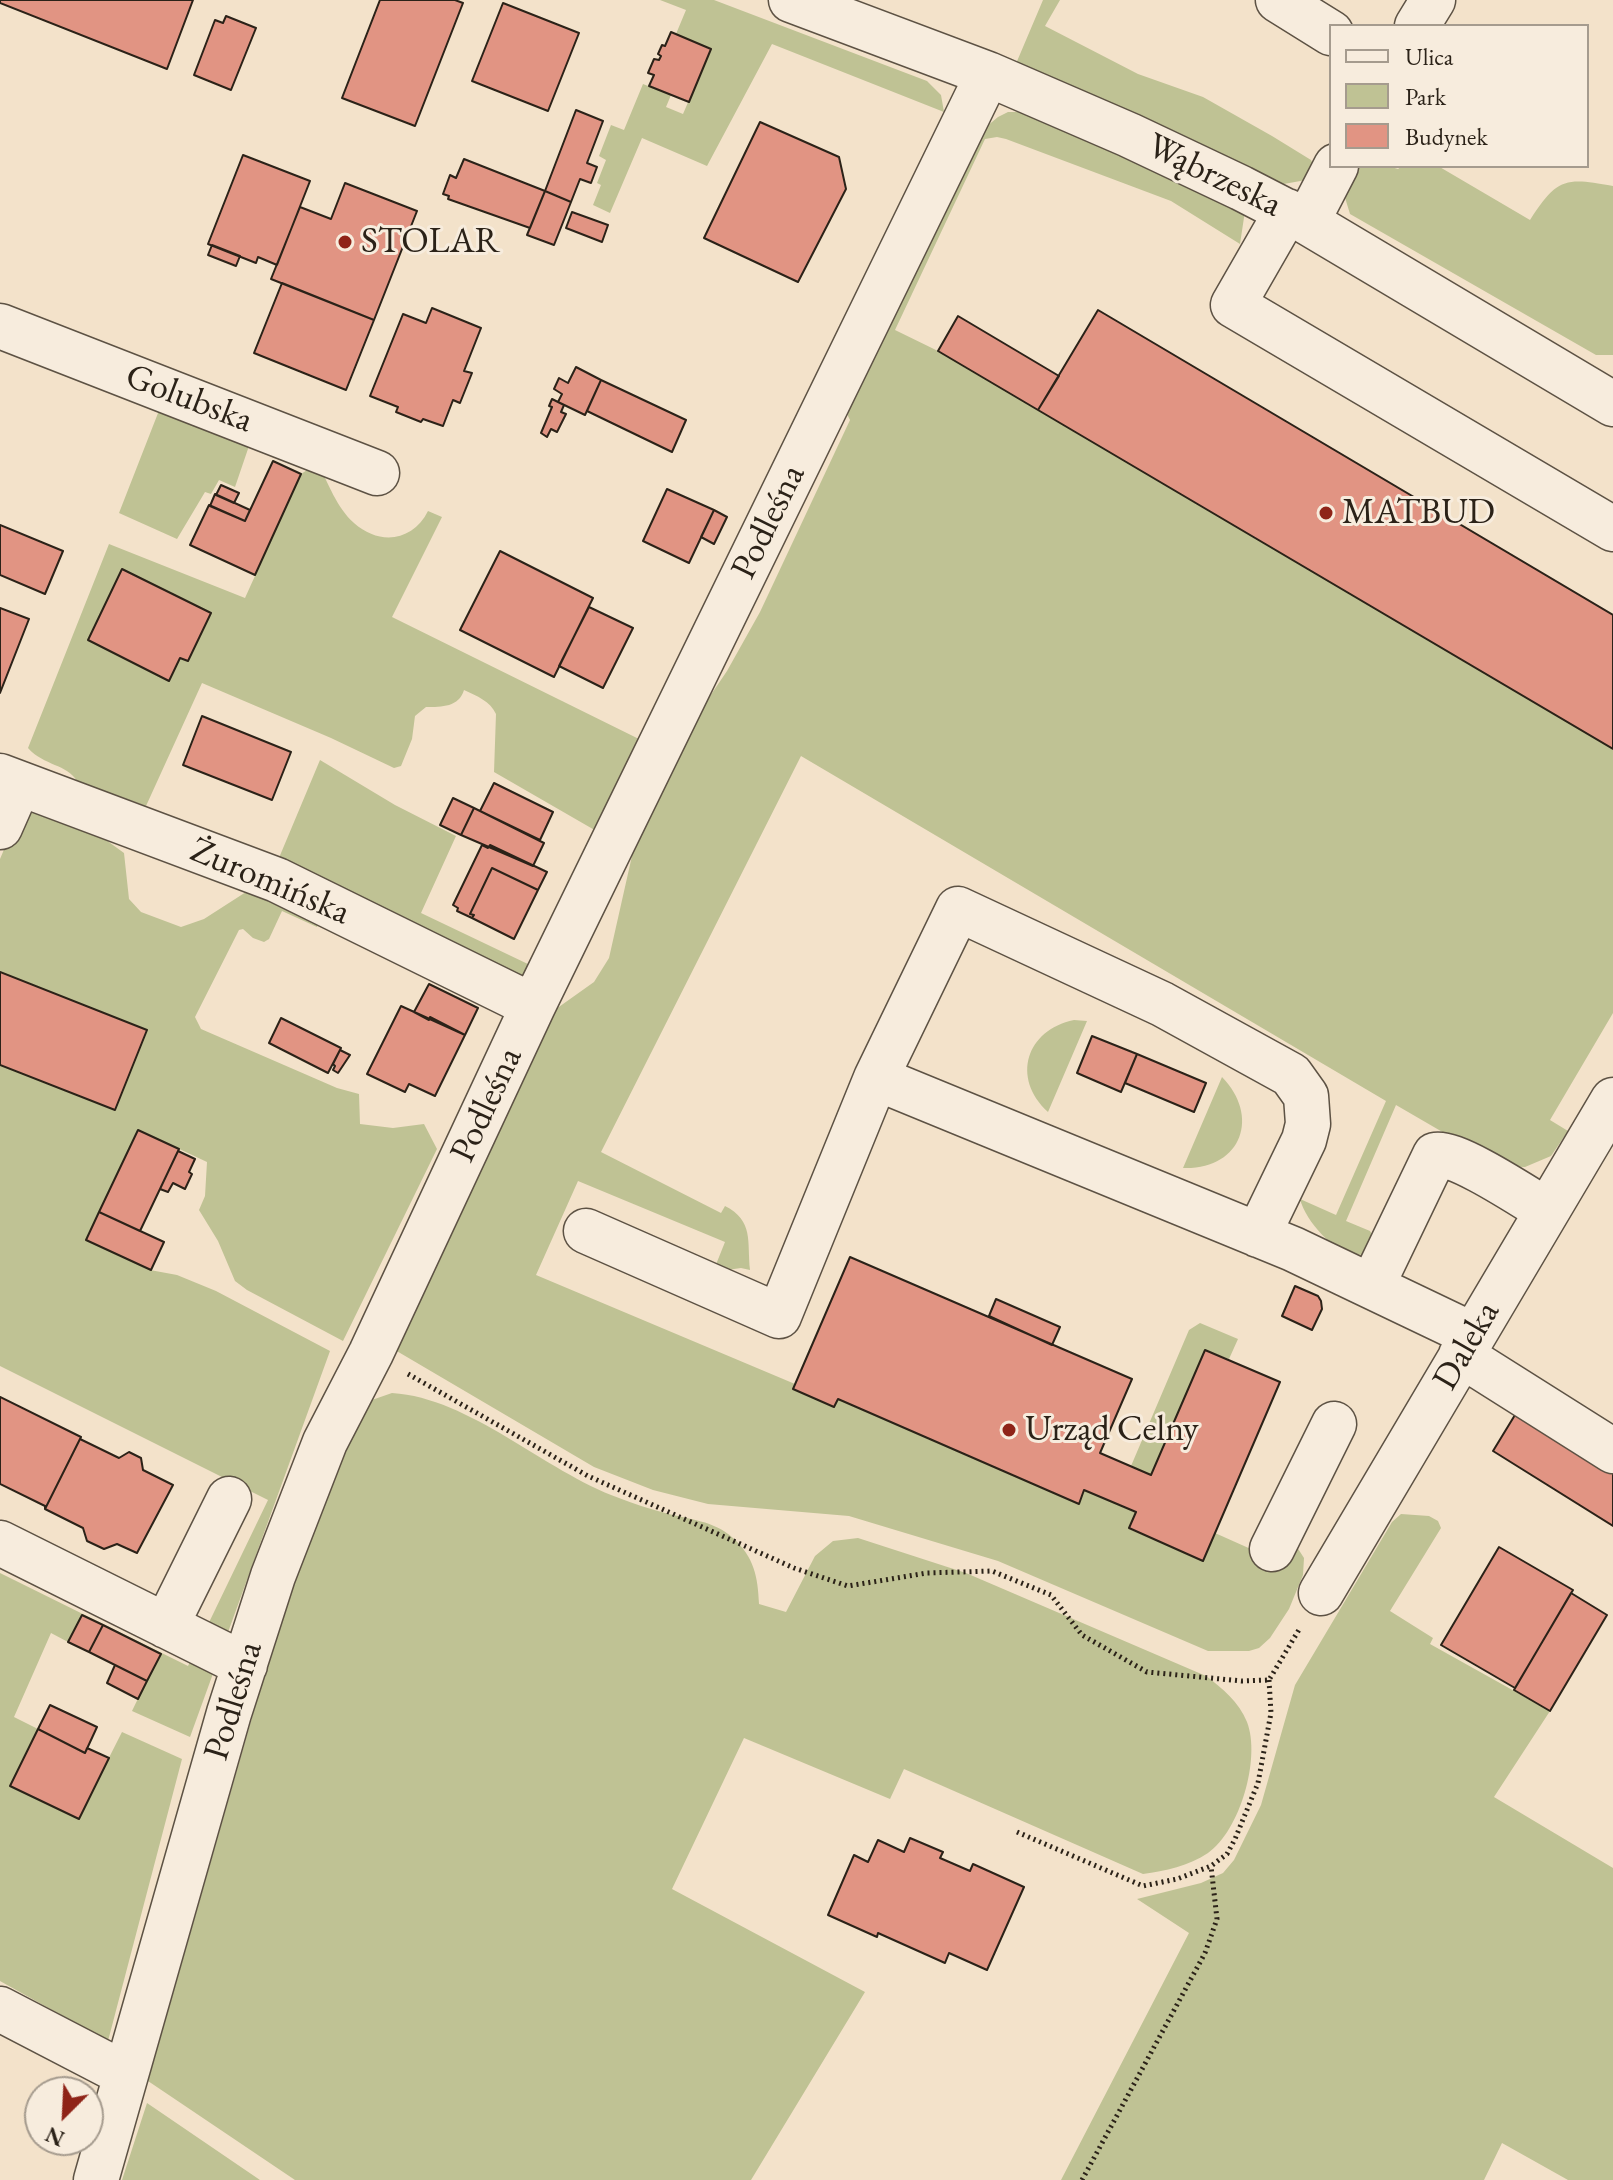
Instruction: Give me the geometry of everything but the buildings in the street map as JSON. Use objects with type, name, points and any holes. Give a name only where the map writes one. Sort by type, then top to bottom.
[{"type":"street","name":"Wąbrzeska","points":[[791,0],[988,74],[1129,135],[1297,216],[1613,404]]},
{"type":"street","points":[[1278,0],[1329,32]]},
{"type":"street","points":[[1418,24],[1433,0]]},
{"type":"street","name":"Podleśna","points":[[96,2180],[245,1665],[273,1576],[325,1442],[371,1353],[533,1006],[988,74]]},
{"type":"street","points":[[1334,168],[1233,305],[1613,529]]},
{"type":"street","name":"Golubska","points":[[0,326],[377,473]]},
{"type":"street","points":[[0,827],[10,780]]},
{"type":"street","name":"Żuromińska","points":[[10,780],[277,880],[533,1006]]},
{"type":"street","points":[[586,1231],[779,1316],[876,1078],[958,909],[1162,1004],[1291,1075],[1306,1096],[1308,1124],[1304,1140],[1258,1235]]},
{"type":"street","points":[[876,1078],[1258,1235],[1372,1286],[1467,1345],[1613,1451]]},
{"type":"street","name":"Daleka","points":[[1321,1593],[1613,1100]]},
{"type":"street","points":[[1372,1286],[1435,1155],[1441,1154],[1463,1162],[1546,1210]]},
{"type":"street","points":[[1334,1424],[1279,1535],[1343,1555]]},
{"type":"street","points":[[166,1626],[229,1499]]},
{"type":"street","points":[[0,1543],[245,1665]]},
{"type":"street","points":[[0,2009],[125,2074]]},
{"type":"path","points":[[371,1353],[588,1476],[794,1568],[848,1586],[927,1573],[992,1571],[1051,1595],[1082,1635],[1147,1672],[1242,1681],[1269,1680]]},
{"type":"path","points":[[1017,1832],[1143,1886],[1177,1879],[1211,1866],[1227,1854],[1258,1783],[1271,1713],[1269,1680],[1321,1593]]},
{"type":"path","points":[[1082,2180],[1205,1953],[1217,1919],[1211,1866]]},
{"type":"green space","points":[[660,0],[714,0],[927,81],[941,95],[944,112],[772,44],[707,166],[642,138],[610,213],[593,205],[606,160],[599,156],[611,125],[624,130],[643,84],[671,95],[666,107],[683,114],[711,49],[676,34],[686,10]]},
{"type":"green space","points":[[1043,0],[1060,0],[1045,26],[1138,74],[1203,97],[1311,160],[1315,168],[1306,180],[1278,185],[1015,66]]},
{"type":"green space","points":[[1008,112],[1034,116],[1245,211],[1240,244],[1171,201],[1006,139],[985,139],[895,330],[938,351],[1613,749],[1613,1013],[1550,1120],[1568,1131],[1551,1156],[1525,1167],[1501,1166],[1396,1105],[1346,1221],[1370,1231],[1373,1236],[1367,1254],[1346,1252],[1317,1229],[1300,1199],[1336,1215],[1386,1101],[801,756],[601,1152],[721,1213],[725,1206],[734,1212],[745,1225],[750,1270],[741,1268],[713,1272],[725,1242],[578,1181],[536,1275],[795,1384],[793,1389],[834,1407],[838,1399],[1078,1504],[1084,1490],[1136,1512],[1129,1529],[1202,1560],[1215,1533],[1253,1550],[1295,1544],[1304,1558],[1303,1575],[1289,1609],[1270,1638],[1259,1648],[1249,1651],[1208,1651],[998,1561],[849,1516],[708,1504],[653,1490],[594,1467],[395,1350],[545,1028],[556,1009],[594,982],[609,958],[634,847],[689,727],[727,671],[760,612],[850,420],[847,414],[855,391],[986,127]]},
{"type":"green space","points":[[1350,168],[1441,168],[1530,220],[1555,188],[1564,184],[1584,182],[1613,186],[1613,355],[1596,355],[1350,214],[1343,191]]},
{"type":"green space","points":[[160,408],[250,443],[235,487],[219,480],[211,494],[205,492],[177,539],[119,513]]},
{"type":"green space","points":[[318,463],[343,510],[354,523],[374,535],[395,537],[405,534],[422,521],[428,511],[442,517],[392,617],[643,741],[598,832],[494,772],[496,714],[487,702],[464,690],[454,703],[426,707],[415,716],[412,739],[401,766],[394,768],[202,683],[146,806],[77,781],[73,775],[28,748],[109,544],[245,598],[301,474]]},
{"type":"green space","points":[[320,760],[395,805],[456,836],[421,913],[530,965],[522,979],[276,865]]},
{"type":"green space","points":[[22,807],[106,840],[124,853],[129,899],[141,912],[181,927],[204,919],[246,892],[255,891],[321,917],[317,927],[282,911],[269,939],[264,942],[243,929],[239,930],[195,1017],[201,1029],[337,1088],[359,1094],[360,1124],[393,1128],[424,1124],[437,1149],[343,1341],[235,1281],[218,1241],[199,1210],[205,1196],[207,1162],[139,1130],[86,1240],[150,1270],[177,1275],[216,1291],[330,1351],[190,1737],[132,1711],[160,1653],[82,1615],[68,1642],[51,1633],[14,1717],[38,1729],[10,1786],[78,1819],[122,1732],[182,1759],[108,2041],[0,1981],[0,1573],[188,1666],[268,1500],[0,1366],[0,859]]},
{"type":"green space","points":[[1074,1020],[1087,1021],[1048,1112],[1030,1085],[1027,1071],[1029,1057],[1044,1034]]},
{"type":"green space","points":[[1222,1077],[1241,1108],[1239,1138],[1231,1151],[1219,1160],[1183,1168]]},
{"type":"green space","points":[[1200,1323],[1238,1339],[1229,1359],[1205,1350],[1151,1475],[1131,1466],[1189,1330]]},
{"type":"green space","points":[[392,1393],[421,1398],[479,1421],[563,1471],[619,1498],[717,1527],[740,1545],[750,1560],[756,1576],[759,1604],[786,1612],[815,1556],[833,1541],[858,1538],[966,1573],[1206,1676],[1235,1702],[1247,1722],[1251,1737],[1245,1793],[1230,1828],[1219,1843],[1201,1858],[1143,1874],[904,1769],[890,1799],[744,1738],[672,1889],[865,1992],[751,2180],[295,2180],[148,2081],[304,1536],[369,1401]]},
{"type":"green space","points":[[1401,1514],[1429,1516],[1438,1521],[1441,1528],[1390,1611],[1433,1638],[1430,1644],[1550,1711],[1494,1797],[1613,1868],[1613,2180],[1568,2180],[1502,2143],[1484,2180],[1061,2180],[1189,1933],[1137,1899],[1201,1883],[1223,1873],[1234,1860],[1261,1805],[1295,1685],[1392,1522]]},
{"type":"green space","points":[[147,2103],[260,2180],[122,2180]]},
{"type":"place","name":"STOLAR","points":[[345,242]]},
{"type":"place","name":"MATBUD","points":[[1326,513]]},
{"type":"place","name":"Urząd Celny","points":[[1009,1430]]}]
